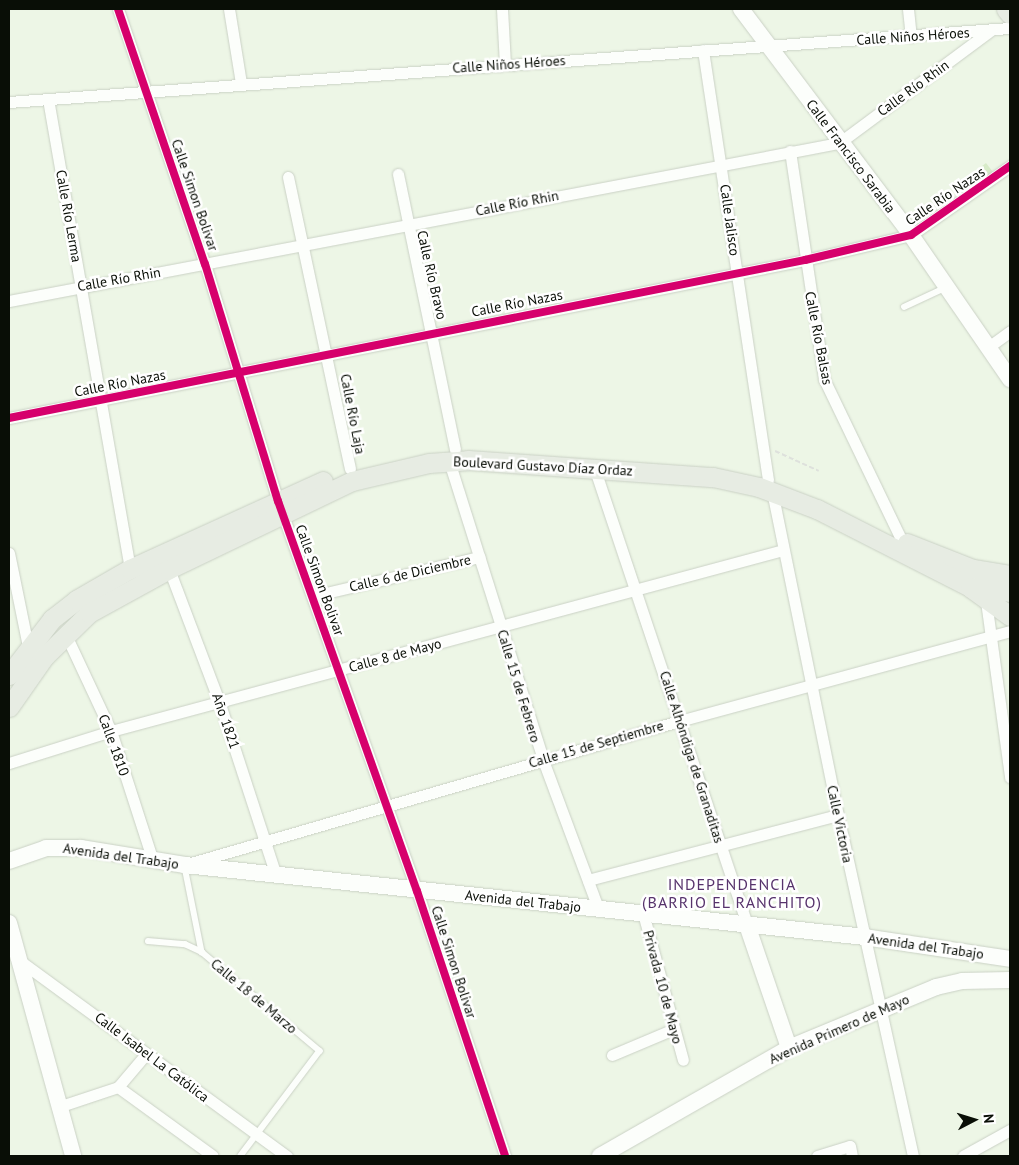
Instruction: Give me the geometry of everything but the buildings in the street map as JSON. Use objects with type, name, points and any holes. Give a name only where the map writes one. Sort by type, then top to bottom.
[{"type":"main road","points":[[1006,9],[1010,14]]},
{"type":"main road","name":"Boulevard Gustavo Díaz Ordaz","points":[[9,707],[65,633],[89,613],[350,468],[386,458],[452,455],[599,456],[704,466],[820,499],[917,548],[973,569],[1010,575]]},
{"type":"main road","name":"Boulevard Gustavo Díaz Ordaz","points":[[9,675],[28,646],[52,619],[76,600],[130,569],[281,507],[352,481],[392,469],[452,455],[713,477],[770,485],[970,587],[1010,592]]},
{"type":"main road","points":[[970,587],[1010,616]]},
{"type":"street","name":"Calle Simon Bolivar","points":[[118,9],[205,264],[281,507],[417,891],[505,1156]]},
{"type":"street","points":[[229,9],[241,83]]},
{"type":"street","points":[[502,9],[506,64]]},
{"type":"street","name":"Calle Francisco Sarabia","points":[[741,9],[839,142],[911,235],[1010,379]]},
{"type":"street","points":[[908,9],[911,37]]},
{"type":"street","name":"Calle Niños Héroes","points":[[9,102],[241,83],[911,37],[1010,28]]},
{"type":"street","name":"Calle Río Rhin","points":[[9,301],[81,286],[304,247],[408,224],[839,142],[991,30]]},
{"type":"street","name":"Calle Jalisco","points":[[704,50],[770,485]]},
{"type":"street","name":"Calle Río Lerma","points":[[48,99],[103,400],[130,569]]},
{"type":"street","name":"Calle Río Balsas","points":[[790,151],[824,379],[901,539]]},
{"type":"street","name":"Calle Río Nazas","points":[[9,418],[238,372],[329,357],[432,332],[805,260],[911,235],[1010,166]]},
{"type":"street","name":"Calle Río Bravo","points":[[398,174],[432,332],[452,455]]},
{"type":"street","name":"Calle Río Laja","points":[[288,178],[329,357],[350,468]]},
{"type":"street","points":[[987,348],[1010,331]]},
{"type":"street","name":"Calle 15 de Febrero","points":[[452,455],[479,557],[542,760],[598,908]]},
{"type":"street","name":"Calle Alhóndiga de Granaditas","points":[[594,467],[638,589],[679,721],[789,1048]]},
{"type":"street","name":"Calle Victoria","points":[[770,485],[864,938],[913,1156]]},
{"type":"street","name":"Calle 8 de Mayo","points":[[9,763],[110,731],[783,550]]},
{"type":"street","points":[[9,553],[28,646]]},
{"type":"street","name":"Calle 6 de Diciembre","points":[[313,596],[479,557]]},
{"type":"street","name":"Año 1821","points":[[169,569],[219,702],[266,839],[276,875]]},
{"type":"street","points":[[986,600],[1010,777]]},
{"type":"street","name":"Calle 15 de Septiembre","points":[[185,865],[386,804],[811,684],[1010,631]]},
{"type":"street","name":"Calle 1810","points":[[65,633],[110,731],[153,861]]},
{"type":"street","points":[[588,880],[838,815]]},
{"type":"street","name":"Avenida del Trabajo","points":[[9,862],[46,848],[62,847],[185,865],[417,891],[643,913],[864,938],[1010,958]]},
{"type":"street","name":"Privada 10 de Mayo","points":[[643,913],[683,1060]]},
{"type":"street","points":[[9,923],[12,955],[73,1156]]},
{"type":"street","name":"Calle Isabel La Católica","points":[[12,955],[287,1156]]},
{"type":"street","name":"Avenida Primero de Mayo","points":[[600,1156],[789,1048],[936,987],[962,981],[1010,980]]},
{"type":"street","points":[[612,1055],[674,1029]]},
{"type":"street","points":[[58,1107],[118,1088],[146,1054]]},
{"type":"street","points":[[118,1088],[213,1156]]},
{"type":"street","points":[[963,1156],[1010,1130]]},
{"type":"street","points":[[817,1156],[850,1146],[852,1156]]},
{"type":"lane","points":[[904,307],[947,287]]},
{"type":"lane","points":[[185,865],[202,952]]},
{"type":"lane","name":"Calle 18 de Marzo","points":[[148,941],[185,944],[202,952],[320,1051],[258,1134]]},
{"type":"lane","points":[[241,1156],[258,1134]]},
{"type":"path","points":[[764,446],[819,471]]},
{"type":"green space","points":[[986,163],[993,172],[975,186],[968,177]]},
{"type":"cycle path","points":[[118,9],[205,264],[278,501],[417,891],[505,1156]]},
{"type":"cycle path","points":[[9,418],[805,260],[911,235],[1010,166]]},
{"type":"district","name":"INDEPENDENCIA (BARRIO EL RANCHITO)","points":[[732,893]]}]
